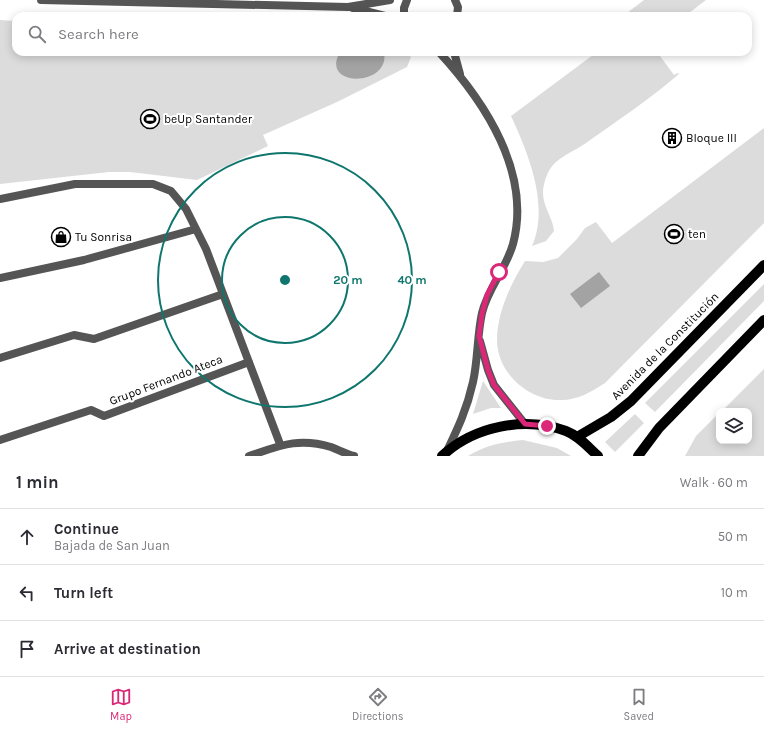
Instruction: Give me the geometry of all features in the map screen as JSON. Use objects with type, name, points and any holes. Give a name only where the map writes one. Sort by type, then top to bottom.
[{"type":"main road","name":"Avenida de la Constitución","points":[[577,437],[612,417],[631,401],[668,361],[764,265]]},
{"type":"main road","points":[[638,456],[674,412],[764,320]]},
{"type":"main road","points":[[444,455],[460,442],[480,433],[497,427],[525,424],[547,426],[567,431],[577,437],[598,456]]},
{"type":"street","points":[[41,0],[348,7],[390,0]]},
{"type":"street","points":[[404,12],[407,0]]},
{"type":"street","points":[[456,3],[464,0]]},
{"type":"street","points":[[348,7],[369,12]]},
{"type":"street","points":[[443,56],[460,75],[500,139],[510,163],[516,186],[516,228],[512,246],[487,295],[482,314],[474,381],[465,414],[444,455]]},
{"type":"street","points":[[455,56],[460,75]]},
{"type":"street","points":[[0,199],[75,184],[152,184],[171,191],[186,209],[196,229],[223,294],[280,444]]},
{"type":"street","points":[[0,278],[84,260],[196,229]]},
{"type":"street","points":[[0,358],[74,335],[94,339],[223,294]]},
{"type":"street","points":[[479,336],[488,370],[494,385],[525,424]]},
{"type":"street","name":"Grupo Fernando Ateca","points":[[0,440],[92,410],[104,416],[249,362]]},
{"type":"street","points":[[249,456],[280,444],[296,443],[330,447],[353,456]]},
{"type":"shaded area","points":[[644,0],[706,0],[690,12],[628,12]]},
{"type":"shaded area","name":"beUp Santander","points":[[0,20],[12,21],[12,56],[411,57],[407,67],[337,102],[263,135],[268,146],[197,180],[130,172],[109,172],[0,184]]},
{"type":"shaded area","points":[[339,56],[384,56],[383,64],[377,72],[368,77],[357,79],[347,77],[339,72],[336,64]]},
{"type":"shaded area","points":[[592,56],[660,56],[674,75],[679,74],[633,110],[553,165],[546,178],[543,198],[554,231],[546,241],[532,246],[537,230],[539,214],[538,197],[530,163],[511,116]]},
{"type":"shaded area","points":[[764,128],[764,223],[605,383],[579,397],[561,400],[538,396],[517,383],[502,363],[498,352],[497,340],[499,319],[502,309],[515,279],[525,261],[543,262],[558,258],[577,239],[585,228],[596,222],[612,243]]},
{"type":"shaded area","points":[[599,272],[610,286],[581,308],[570,294]]},
{"type":"shaded area","points":[[764,284],[764,301],[655,412],[645,403]]},
{"type":"shaded area","points":[[764,369],[764,456],[685,456],[696,436],[716,416],[716,444],[752,444],[752,408],[725,408]]},
{"type":"shaded area","points":[[483,381],[501,408],[491,408],[473,414]]},
{"type":"shaded area","points":[[635,414],[644,423],[615,452],[605,442]]},
{"type":"shaded area","points":[[523,440],[557,448],[571,456],[468,456],[481,449]]},
{"type":"place","name":"beUp Santander","points":[[150,119]]},
{"type":"place","name":"Bloque III","points":[[672,138]]},
{"type":"place","name":"ten","points":[[674,234]]},
{"type":"place","name":"Tu Sonrisa","points":[[61,237]]},
{"type":"route","points":[[499,272],[487,295],[482,314],[479,336],[488,370],[494,385],[525,424],[547,426]]}]
